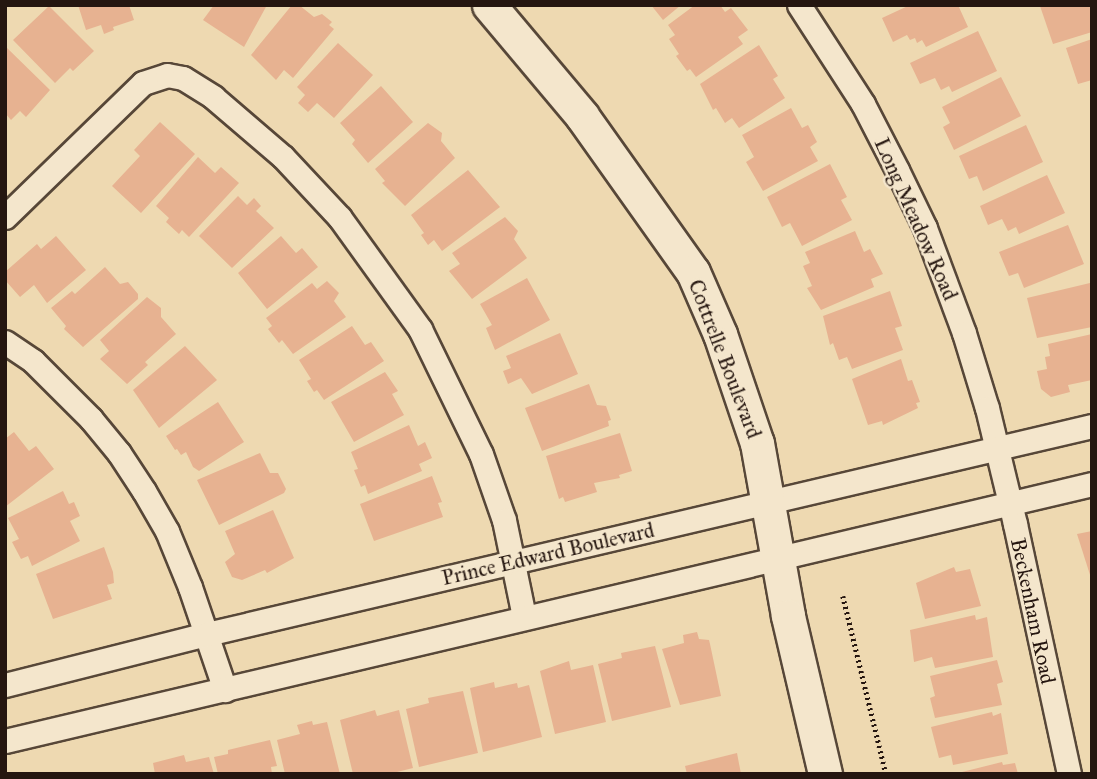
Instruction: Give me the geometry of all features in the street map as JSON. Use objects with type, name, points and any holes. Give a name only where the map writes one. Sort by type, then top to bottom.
[{"type":"main road","name":"Cottrelle Boulevard","points":[[489,5],[582,116],[693,272],[720,334],[757,443],[788,616],[825,774]]},
{"type":"street","name":"Long Meadow Road","points":[[799,5],[863,104],[925,228],[964,333],[997,449]]},
{"type":"street","points":[[5,217],[143,83],[155,76],[183,78],[213,97],[311,185],[365,247],[403,302],[436,357],[481,454],[504,520],[524,617]]},
{"type":"street","points":[[5,342],[64,391],[119,453],[167,531],[207,634],[225,690]]},
{"type":"street","name":"Prince Edward Boulevard","points":[[5,685],[207,634],[1092,426]]},
{"type":"street","name":"Beckenham Road","points":[[997,449],[1069,774]]},
{"type":"street","points":[[5,741],[1092,484]]},
{"type":"path","points":[[843,596],[886,774]]},
{"type":"building","points":[[78,5],[129,5],[134,20],[113,27],[114,30],[104,34],[101,25],[86,30]]},
{"type":"building","points":[[214,5],[267,5],[244,47],[203,20]]},
{"type":"building","points":[[292,5],[299,5],[314,17],[322,14],[332,22],[329,25],[334,29],[293,78],[284,70],[276,80],[251,55]]},
{"type":"building","points":[[651,5],[681,5],[663,20]]},
{"type":"building","points":[[695,5],[720,5],[725,12],[731,8],[748,30],[738,37],[743,44],[696,77],[690,69],[687,71],[676,56],[679,54],[669,39],[675,35],[668,25]]},
{"type":"building","points":[[910,5],[958,5],[968,27],[926,47],[922,40],[917,43],[915,38],[910,40],[907,35],[893,42],[882,18]]},
{"type":"building","points":[[1092,5],[1092,32],[1053,44],[1040,6]]},
{"type":"building","points":[[49,6],[94,51],[73,71],[70,68],[55,83],[13,40]]},
{"type":"building","points":[[978,31],[997,71],[952,92],[949,86],[941,90],[935,78],[920,84],[910,63]]},
{"type":"building","points":[[1092,39],[1092,80],[1078,84],[1066,48]]},
{"type":"building","points":[[338,43],[373,75],[334,118],[317,103],[308,112],[298,103],[305,95],[297,87]]},
{"type":"building","points":[[759,45],[778,76],[773,79],[785,98],[739,128],[732,118],[725,123],[716,108],[713,110],[700,84]]},
{"type":"building","points":[[5,46],[50,90],[26,117],[20,111],[11,120],[5,113]]},
{"type":"building","points":[[1001,77],[1021,116],[954,150],[943,127],[950,123],[942,107]]},
{"type":"building","points":[[381,86],[413,122],[368,163],[352,144],[355,140],[340,123]]},
{"type":"building","points":[[791,108],[802,128],[808,125],[817,142],[810,147],[818,161],[763,191],[746,162],[754,157],[742,135]]},
{"type":"building","points":[[160,122],[195,154],[141,213],[112,186],[140,156],[134,150]]},
{"type":"building","points":[[428,123],[442,133],[441,141],[455,158],[405,206],[382,183],[385,181],[375,169]]},
{"type":"building","points":[[1026,125],[1043,162],[983,191],[977,176],[969,179],[959,156]]},
{"type":"building","points":[[198,157],[215,173],[221,167],[239,183],[189,237],[182,230],[179,234],[166,222],[169,218],[156,206]]},
{"type":"building","points":[[830,164],[847,197],[841,200],[852,220],[802,246],[790,223],[782,227],[767,197]]},
{"type":"building","points":[[468,170],[500,207],[442,251],[434,240],[428,245],[421,235],[424,233],[411,215]]},
{"type":"building","points":[[1047,175],[1065,213],[1019,234],[1016,227],[1008,231],[1002,219],[988,225],[980,206]]},
{"type":"building","points":[[238,196],[247,205],[254,198],[261,206],[256,211],[274,228],[232,268],[199,236]]},
{"type":"building","points":[[505,217],[518,231],[514,239],[527,258],[472,299],[449,271],[460,264],[452,253]]},
{"type":"building","points":[[1068,225],[1084,264],[1024,288],[1018,273],[1009,276],[999,252]]},
{"type":"building","points":[[855,231],[864,252],[870,249],[883,274],[871,279],[874,287],[821,310],[807,288],[812,286],[803,266],[810,263],[805,252]]},
{"type":"building","points":[[56,236],[86,270],[47,303],[34,285],[20,297],[5,280],[5,272],[37,244],[41,249]]},
{"type":"building","points":[[281,236],[296,253],[302,248],[318,267],[267,309],[238,273]]},
{"type":"building","points":[[105,267],[120,284],[128,282],[138,294],[138,299],[83,347],[64,329],[66,326],[51,308],[72,291],[75,294]]},
{"type":"building","points":[[527,278],[550,320],[495,350],[486,328],[492,325],[480,304]]},
{"type":"building","points":[[327,281],[339,293],[334,301],[346,317],[293,354],[282,340],[279,343],[268,329],[272,326],[266,318],[312,283],[317,289]]},
{"type":"building","points":[[1090,283],[1092,327],[1037,338],[1027,298]]},
{"type":"building","points":[[890,291],[902,326],[895,328],[903,350],[852,369],[847,357],[839,360],[833,343],[830,345],[823,316]]},
{"type":"building","points":[[147,297],[161,308],[161,317],[176,334],[145,362],[148,365],[127,384],[100,359],[109,351],[100,340]]},
{"type":"building","points":[[352,326],[365,345],[371,342],[384,361],[324,400],[317,390],[314,392],[307,381],[311,379],[299,360]]},
{"type":"building","points":[[560,333],[578,374],[532,394],[521,378],[508,384],[503,371],[511,368],[506,356]]},
{"type":"building","points":[[1092,334],[1092,380],[1068,385],[1070,392],[1051,397],[1041,389],[1037,371],[1047,369],[1045,357],[1050,356],[1048,344]]},
{"type":"building","points":[[185,346],[217,380],[159,428],[133,390]]},
{"type":"building","points":[[901,359],[908,381],[912,380],[920,402],[916,403],[918,408],[883,425],[882,421],[868,425],[852,379]]},
{"type":"building","points":[[385,372],[398,391],[392,394],[404,415],[354,442],[331,402]]},
{"type":"building","points":[[589,384],[597,405],[606,406],[611,420],[608,421],[609,426],[542,451],[525,408]]},
{"type":"building","points":[[218,402],[244,442],[199,471],[193,467],[186,452],[181,455],[166,436]]},
{"type":"building","points":[[409,425],[418,446],[425,442],[432,458],[419,464],[422,471],[368,494],[365,485],[361,487],[354,470],[358,469],[351,452]]},
{"type":"building","points":[[14,432],[29,451],[36,446],[54,469],[5,507],[5,439]]},
{"type":"building","points":[[620,433],[632,471],[619,475],[620,478],[594,483],[597,492],[565,502],[563,497],[559,499],[546,456]]},
{"type":"building","points":[[260,453],[270,473],[278,473],[286,489],[284,493],[219,525],[197,480]]},
{"type":"building","points":[[432,476],[442,502],[438,503],[443,517],[374,541],[360,504]]},
{"type":"building","points":[[63,491],[69,504],[74,502],[80,516],[70,521],[80,541],[32,566],[28,556],[21,559],[12,542],[19,539],[8,518]]},
{"type":"building","points":[[273,510],[294,558],[267,573],[265,570],[242,580],[232,577],[225,562],[235,554],[225,531]]},
{"type":"building","points":[[1092,531],[1092,577],[1091,578],[1077,534]]},
{"type":"building","points":[[104,547],[113,572],[114,583],[107,585],[112,599],[53,619],[36,574]]},
{"type":"building","points":[[954,567],[956,572],[970,569],[981,606],[925,619],[916,583]]},
{"type":"building","points":[[975,615],[976,620],[987,617],[993,657],[935,668],[932,657],[914,662],[910,630]]},
{"type":"building","points":[[697,632],[699,639],[709,640],[721,696],[680,705],[662,649],[684,643],[683,635]]},
{"type":"building","points":[[655,646],[671,707],[612,721],[598,664],[622,658],[621,653]]},
{"type":"building","points":[[997,660],[1003,682],[997,684],[1002,705],[935,718],[930,698],[935,696],[930,676]]},
{"type":"building","points":[[569,661],[571,670],[593,665],[606,722],[555,734],[540,671]]},
{"type":"building","points":[[494,682],[495,688],[517,683],[518,688],[529,685],[542,737],[483,752],[470,688]]},
{"type":"building","points":[[463,691],[478,753],[419,767],[406,709],[429,703],[428,698]]},
{"type":"building","points":[[375,710],[377,716],[399,710],[413,768],[389,774],[353,774],[340,720]]},
{"type":"building","points":[[992,712],[993,716],[1001,713],[1008,754],[953,765],[951,755],[939,758],[931,727]]},
{"type":"building","points":[[312,721],[313,725],[327,722],[340,774],[285,774],[277,740],[300,734],[297,725]]},
{"type":"building","points":[[270,740],[277,766],[271,767],[272,774],[218,774],[214,757],[228,754],[228,750]]},
{"type":"building","points":[[737,753],[741,774],[687,774],[685,766]]},
{"type":"building","points":[[184,755],[186,762],[209,757],[214,774],[155,774],[153,763]]},
{"type":"building","points":[[1002,762],[1003,765],[1015,763],[1018,774],[954,774]]}]
